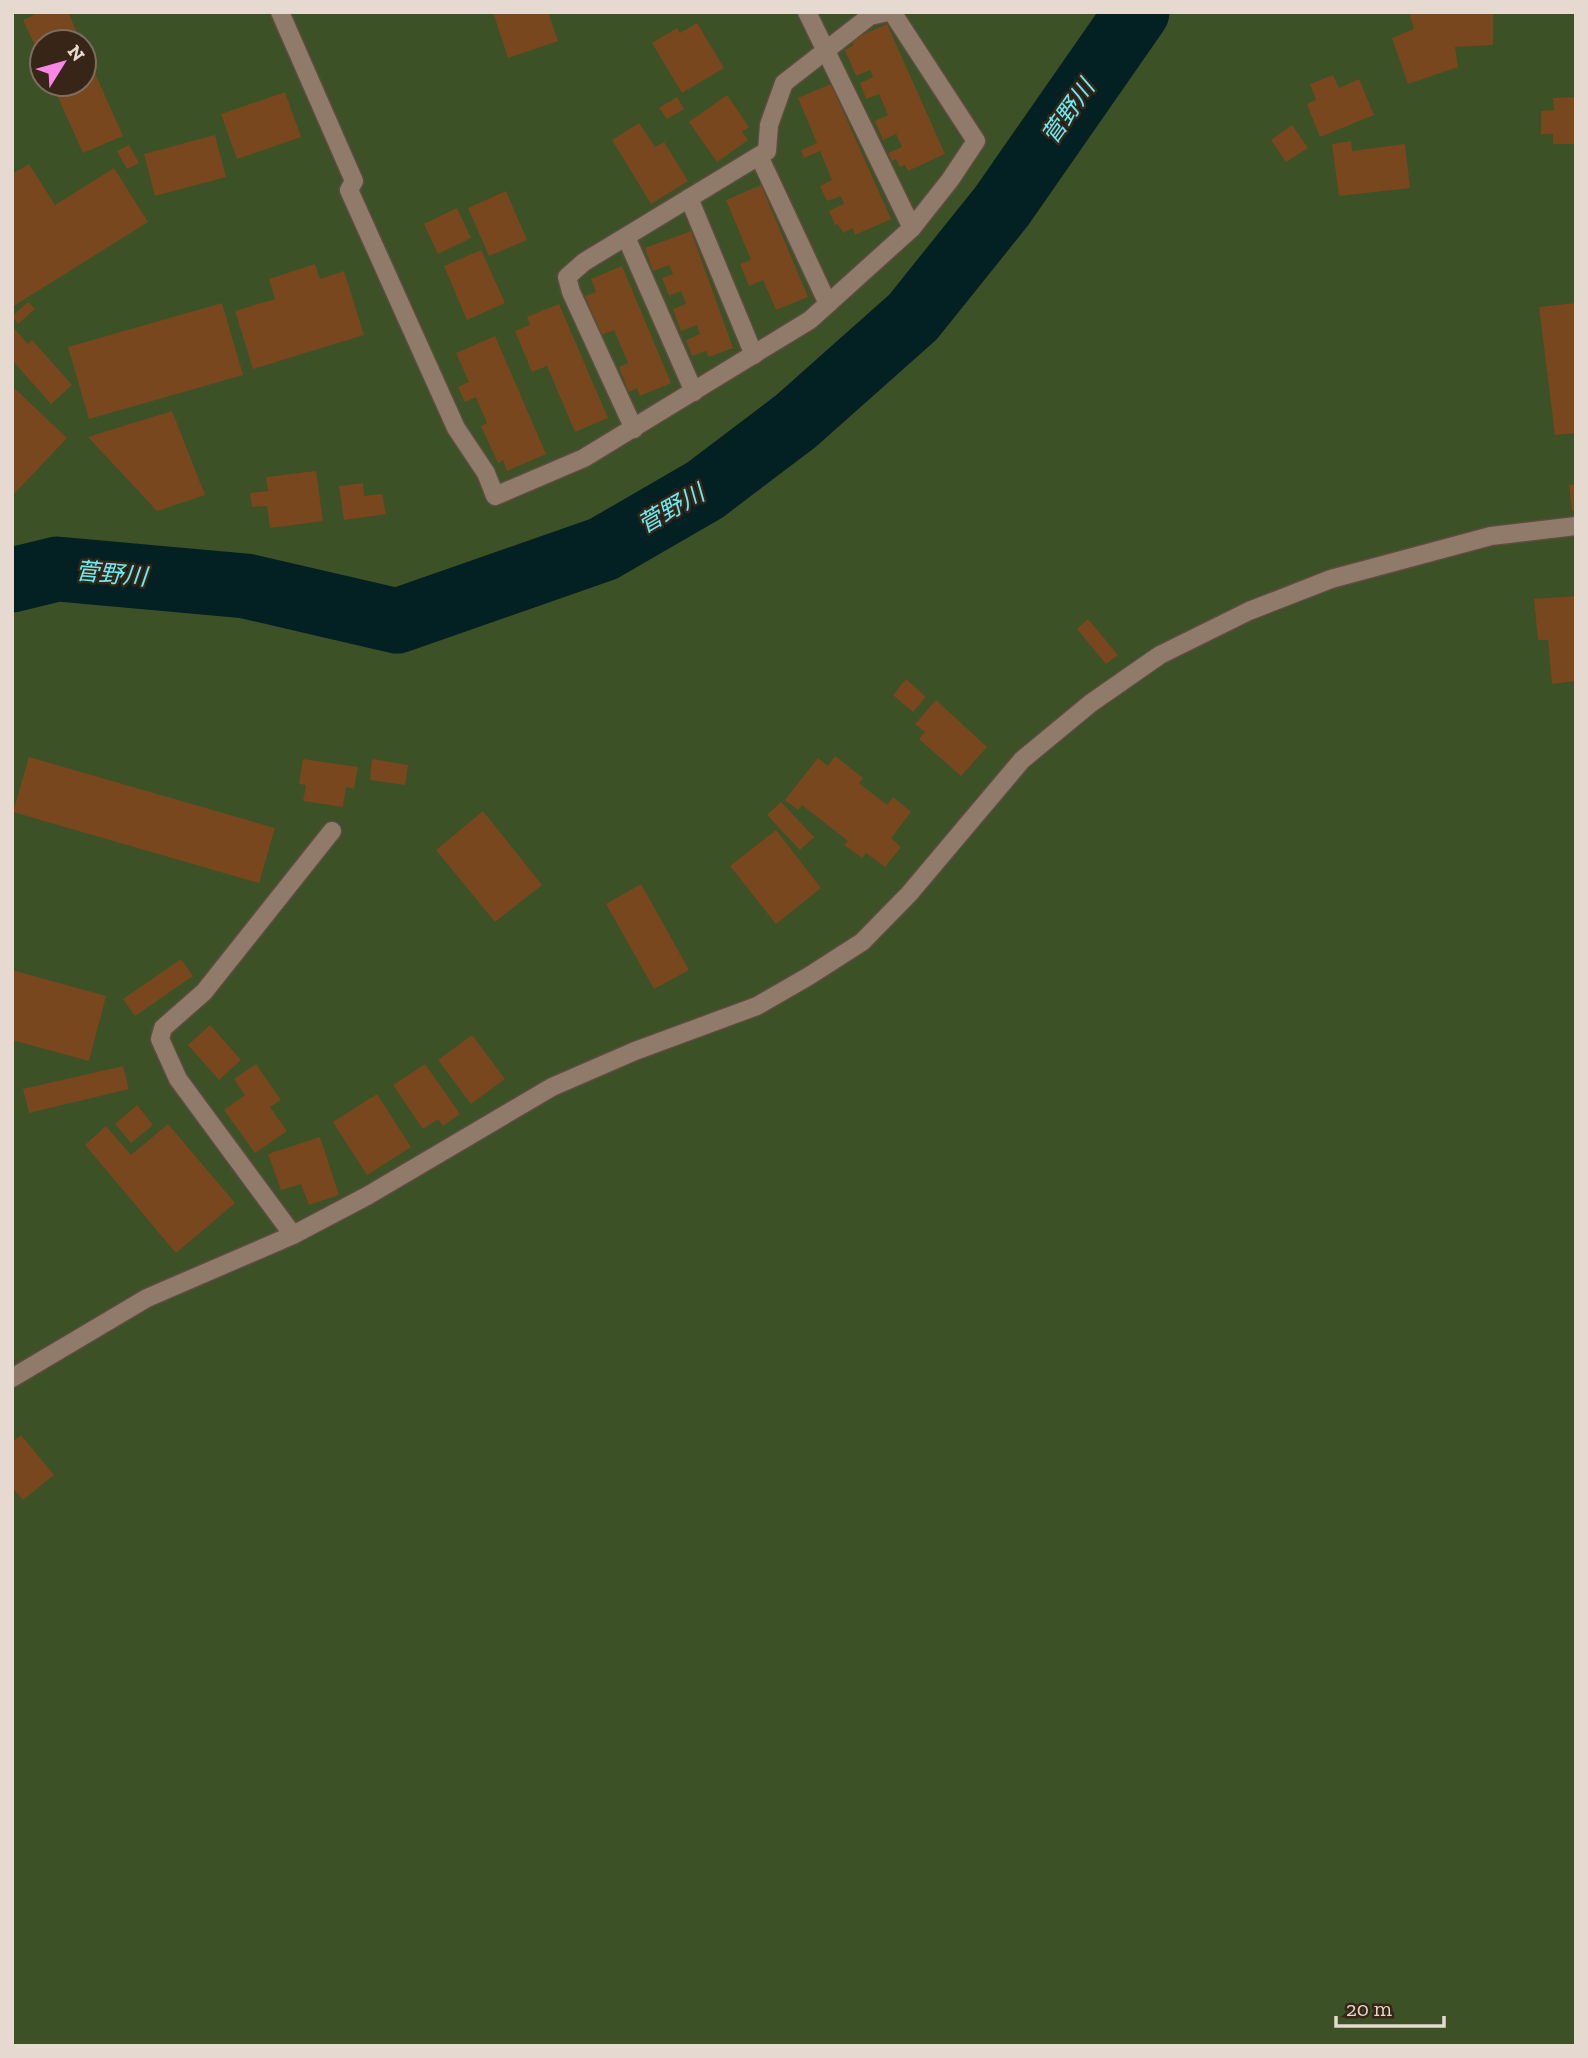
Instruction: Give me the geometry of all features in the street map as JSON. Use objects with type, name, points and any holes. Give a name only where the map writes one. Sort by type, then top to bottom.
[{"type":"street","points":[[280,12],[354,181],[349,190],[456,428],[486,474],[495,496],[584,457],[634,429],[694,393],[810,320],[912,228],[950,180],[976,141],[890,12],[870,16],[784,83],[769,125],[767,151],[584,262],[567,277],[571,292],[634,429]]},
{"type":"street","points":[[807,12],[912,228]]},
{"type":"street","points":[[759,156],[828,304]]},
{"type":"street","points":[[689,198],[754,355]]},
{"type":"street","points":[[626,237],[694,393]]},
{"type":"street","points":[[12,1378],[147,1298],[293,1236],[444,1154],[552,1087],[635,1051],[757,1006],[862,942],[909,894],[1022,760],[1091,703],[1160,655],[1249,611],[1331,579],[1491,536],[1576,526]]},
{"type":"street","points":[[293,1236],[178,1079],[160,1039],[163,1028],[204,992],[331,831]]},
{"type":"green space","points":[[12,12],[1576,12],[1576,2046],[12,2046]]},
{"type":"building","points":[[40,12],[68,12],[75,28],[28,28],[28,31],[23,20]]},
{"type":"building","points":[[493,12],[548,12],[558,41],[508,58]]},
{"type":"building","points":[[1409,12],[1493,12],[1493,45],[1455,47],[1458,67],[1408,84],[1392,38],[1414,29]]},
{"type":"building","points":[[697,23],[724,68],[682,93],[652,43],[677,28],[680,33]]},
{"type":"building","points":[[887,24],[945,154],[908,171],[905,165],[900,167],[896,159],[892,161],[888,153],[902,147],[896,134],[883,140],[875,121],[888,115],[879,94],[866,99],[860,83],[873,77],[870,70],[856,76],[845,50],[854,45],[851,40]]},
{"type":"building","points":[[1333,75],[1339,88],[1359,79],[1374,115],[1320,137],[1307,104],[1316,100],[1310,84]]},
{"type":"building","points":[[98,80],[123,136],[83,153],[58,98],[98,98]]},
{"type":"building","points":[[831,84],[891,219],[855,235],[853,228],[843,233],[838,224],[835,225],[829,211],[844,204],[841,196],[827,201],[820,186],[832,180],[820,151],[804,158],[801,150],[817,143],[798,98]]},
{"type":"building","points":[[285,92],[301,137],[237,159],[221,114]]},
{"type":"building","points":[[727,95],[749,127],[742,132],[748,140],[717,162],[689,122]]},
{"type":"building","points":[[677,97],[684,109],[667,119],[659,108]]},
{"type":"building","points":[[1576,97],[1576,144],[1553,144],[1553,134],[1541,134],[1541,111],[1554,110],[1553,98]]},
{"type":"building","points":[[639,123],[655,147],[664,142],[688,181],[651,204],[612,140]]},
{"type":"building","points":[[1292,125],[1308,148],[1286,162],[1271,140]]},
{"type":"building","points":[[215,135],[226,177],[155,196],[144,154]]},
{"type":"building","points":[[1351,141],[1352,151],[1405,144],[1410,188],[1339,196],[1332,144]]},
{"type":"building","points":[[129,145],[139,163],[127,169],[117,151]]},
{"type":"building","points":[[29,164],[55,205],[114,168],[148,222],[12,307],[12,174]]},
{"type":"building","points":[[761,185],[808,297],[776,310],[763,280],[749,286],[740,264],[751,260],[726,200]]},
{"type":"building","points":[[506,191],[527,240],[489,256],[468,208]]},
{"type":"building","points":[[457,208],[471,238],[438,254],[424,224]]},
{"type":"building","points":[[691,231],[733,348],[709,357],[706,351],[692,356],[686,340],[700,334],[697,325],[681,331],[673,309],[686,304],[681,291],[669,296],[662,278],[673,274],[669,265],[653,271],[645,248]]},
{"type":"building","points":[[481,250],[505,303],[467,320],[444,266]]},
{"type":"building","points":[[315,264],[320,279],[344,271],[364,335],[253,369],[235,311],[275,299],[269,279]]},
{"type":"building","points":[[622,266],[671,383],[640,396],[637,388],[629,392],[619,367],[628,363],[614,330],[602,335],[585,296],[596,292],[591,279]]},
{"type":"building","points":[[28,302],[35,309],[18,324],[12,316]]},
{"type":"building","points":[[222,303],[243,375],[89,419],[68,347]]},
{"type":"building","points":[[1576,303],[1576,433],[1555,435],[1539,307]]},
{"type":"building","points":[[559,304],[608,418],[575,432],[547,366],[532,372],[515,331],[530,325],[527,317]]},
{"type":"building","points":[[12,326],[28,344],[32,340],[72,385],[51,404],[12,360]]},
{"type":"building","points":[[495,336],[546,454],[507,471],[503,460],[498,463],[481,426],[487,423],[476,397],[465,402],[458,387],[469,382],[456,353]]},
{"type":"building","points":[[12,386],[67,438],[12,496]]},
{"type":"building","points":[[172,411],[205,495],[157,511],[88,437]]},
{"type":"building","points":[[316,471],[323,521],[270,528],[267,506],[252,507],[250,493],[268,491],[266,477]]},
{"type":"building","points":[[363,483],[364,496],[382,494],[386,514],[344,520],[339,486]]},
{"type":"building","points":[[1576,484],[1576,510],[1572,511],[1569,485]]},
{"type":"building","points":[[1576,596],[1576,681],[1552,684],[1548,640],[1538,640],[1534,599]]},
{"type":"building","points":[[1088,619],[1118,655],[1106,664],[1077,629]]},
{"type":"building","points":[[906,679],[926,697],[913,712],[893,695]]},
{"type":"building","points":[[936,700],[987,747],[961,776],[919,739],[925,732],[915,724]]},
{"type":"building","points":[[835,756],[863,778],[859,783],[887,805],[893,797],[911,812],[891,838],[901,847],[885,867],[866,853],[862,858],[844,845],[848,841],[802,805],[798,810],[785,800],[818,758],[828,766]]},
{"type":"building","points":[[29,757],[275,828],[259,883],[13,812]]},
{"type":"building","points":[[303,759],[358,767],[354,789],[346,787],[343,807],[303,801],[306,785],[299,784]]},
{"type":"building","points":[[372,759],[408,765],[405,785],[370,780]]},
{"type":"building","points":[[781,802],[814,837],[800,850],[767,815]]},
{"type":"building","points":[[483,811],[542,885],[495,922],[436,850]]},
{"type":"building","points":[[776,830],[821,888],[776,924],[730,866]]},
{"type":"building","points":[[641,884],[689,970],[654,989],[606,904]]},
{"type":"building","points":[[181,959],[193,976],[135,1016],[123,999]]},
{"type":"building","points":[[12,970],[106,996],[89,1061],[12,1040]]},
{"type":"building","points":[[210,1025],[241,1060],[219,1080],[188,1045]]},
{"type":"building","points":[[472,1035],[505,1079],[471,1104],[438,1060]]},
{"type":"building","points":[[256,1064],[281,1100],[270,1107],[287,1131],[255,1153],[224,1110],[245,1095],[234,1079]]},
{"type":"building","points":[[425,1064],[460,1114],[443,1126],[438,1119],[423,1129],[393,1085]]},
{"type":"building","points":[[123,1066],[129,1089],[29,1113],[23,1089]]},
{"type":"building","points":[[377,1094],[411,1147],[367,1175],[333,1122]]},
{"type":"building","points":[[137,1105],[153,1125],[131,1143],[115,1124]]},
{"type":"building","points":[[168,1124],[235,1203],[176,1253],[85,1145],[106,1126],[131,1155]]},
{"type":"building","points":[[320,1137],[339,1195],[309,1205],[301,1184],[281,1190],[268,1154]]},
{"type":"building","points":[[21,1435],[54,1475],[23,1500],[12,1487],[12,1442]]},
{"type":"waterway","name":"菅野川","points":[[12,580],[57,569],[246,586],[397,621],[603,549],[705,490],[796,421],[913,317],[1002,206],[1137,12]]}]
